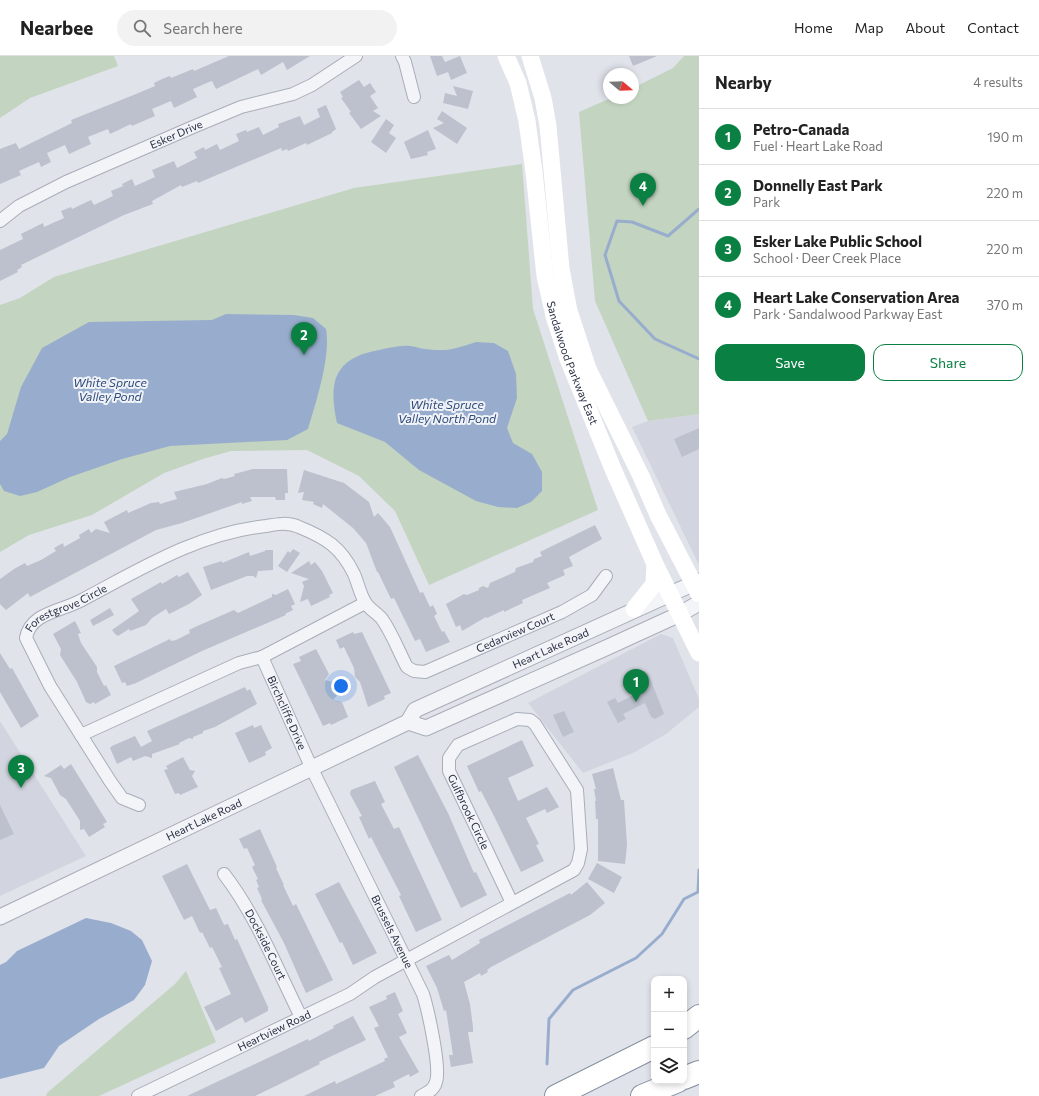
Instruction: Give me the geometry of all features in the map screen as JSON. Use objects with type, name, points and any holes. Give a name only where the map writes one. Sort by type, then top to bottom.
[{"type":"highway","points":[[687,1026],[699,1016]]},
{"type":"highway","points":[[556,1096],[652,1048]]},
{"type":"highway","points":[[687,1077],[699,1072]]},
{"type":"highway","points":[[642,1096],[671,1084]]},
{"type":"main road","name":"Sandalwood Parkway East","points":[[506,56],[518,83],[527,121],[545,276],[554,316],[568,358],[613,469],[655,564],[699,653]]},
{"type":"main road","name":"Sandalwood Parkway East","points":[[530,56],[543,98],[548,126],[561,269],[569,311],[588,369],[641,476],[658,514],[697,586]]},
{"type":"main road","points":[[613,469],[641,476]]},
{"type":"main road","points":[[634,609],[654,584],[655,564]]},
{"type":"street","name":"Esker Drive","points":[[0,221],[19,206],[59,186],[193,127],[241,107],[293,94],[312,85],[356,56]]},
{"type":"street","points":[[402,56],[414,97]]},
{"type":"street","name":"Forestgrove Circle","points":[[139,805],[122,798],[50,686],[30,650],[26,638],[27,631],[38,618],[78,602],[146,564],[182,548],[247,528],[288,523],[334,544],[343,554],[354,574],[365,603],[382,619],[407,667],[414,671]]},
{"type":"street","name":"Cedarview Court","points":[[414,671],[425,672],[562,612],[592,595],[606,576]]},
{"type":"street","name":"Heart Lake Road","points":[[0,917],[408,722],[415,710],[634,609],[697,586]]},
{"type":"street","points":[[81,735],[239,663],[262,657],[365,603]]},
{"type":"street","name":"Heart Lake Road","points":[[408,722],[426,728],[680,614],[699,603]]},
{"type":"street","name":"Birchcliffe Drive","points":[[262,657],[312,769]]},
{"type":"street","name":"Gulfbrook Circle","points":[[407,960],[574,870],[578,863],[581,849],[577,790],[540,730],[530,720],[524,718],[507,722],[458,745],[452,751],[448,763],[456,786],[512,903]]},
{"type":"street","name":"Brussels Avenue","points":[[312,769],[407,960],[427,1006],[438,1074],[433,1088],[421,1096]]},
{"type":"street","name":"Dockside Court","points":[[224,874],[236,889],[259,930],[301,1017]]},
{"type":"street","name":"Heartview Road","points":[[138,1096],[350,994],[407,960]]},
{"type":"shaded area","points":[[699,414],[699,565],[632,427],[648,421]]},
{"type":"shaded area","points":[[661,634],[673,638],[699,699],[699,707],[666,734],[633,753],[583,773],[528,703]]},
{"type":"shaded area","points":[[0,721],[86,856],[0,896]]},
{"type":"green space","points":[[0,56],[114,56],[118,66],[30,98],[0,118]]},
{"type":"green space","points":[[684,56],[699,56],[699,414],[648,421],[595,301],[579,112],[603,102],[603,104],[639,104],[639,85],[673,68]]},
{"type":"green space","points":[[522,164],[533,309],[598,510],[429,585],[395,511],[359,476],[307,450],[231,451],[164,473],[92,515],[29,535],[0,552],[0,305],[20,298],[54,277],[354,188]]},
{"type":"green space","points":[[186,971],[216,1042],[99,1096],[46,1096],[47,1093],[175,984]]},
{"type":"water","name":"White Spruce Valley Pond","points":[[226,314],[294,315],[313,318],[326,329],[327,340],[325,365],[319,393],[308,429],[287,440],[170,446],[122,459],[70,477],[37,492],[20,496],[4,491],[0,484],[0,441],[7,434],[21,387],[42,348],[89,322],[212,320]]},
{"type":"water","name":"White Spruce Valley North Pond","points":[[476,342],[494,343],[508,351],[516,374],[517,398],[507,428],[513,443],[532,454],[542,472],[542,491],[531,502],[517,508],[498,507],[476,501],[419,470],[385,442],[337,423],[333,395],[334,384],[338,374],[352,359],[364,354],[398,346],[446,350]]},
{"type":"water","points":[[86,918],[111,923],[131,931],[142,940],[152,961],[145,985],[134,1000],[99,1019],[59,1046],[44,1068],[0,1079],[0,965],[6,962],[17,951]]},
{"type":"building","points":[[229,56],[310,56],[287,70],[283,62],[261,75],[258,69],[216,89],[212,81],[209,82],[193,89],[197,97],[174,108],[171,101],[152,109],[155,116],[132,126],[131,124],[110,134],[108,129],[88,137],[91,144],[69,154],[65,145],[47,153],[51,162],[41,167],[39,162],[19,171],[21,175],[0,184],[0,149],[16,143],[19,149],[72,123],[71,120],[155,86],[154,83],[162,79],[170,76],[171,78],[193,69],[194,71]]},
{"type":"building","points":[[430,56],[442,56],[445,62],[460,56],[467,73],[451,80],[448,72],[437,76]]},
{"type":"building","points":[[629,56],[657,56],[633,66]]},
{"type":"building","points":[[359,80],[364,87],[370,83],[376,92],[370,96],[378,108],[373,111],[381,116],[361,129],[349,113],[351,112],[341,98],[343,97],[340,92]]},
{"type":"building","points":[[453,86],[473,91],[468,109],[443,103],[445,93],[457,96]]},
{"type":"building","points":[[326,105],[336,129],[332,133],[307,145],[306,143],[288,151],[287,149],[282,151],[281,148],[198,183],[197,181],[182,187],[181,185],[152,201],[153,204],[124,215],[21,265],[22,267],[17,270],[18,272],[0,281],[0,250],[23,239],[21,234],[43,223],[44,227],[64,218],[61,211],[71,207],[72,209],[91,200],[94,205],[113,196],[111,191],[123,186],[122,184],[132,179],[135,186],[155,177],[152,170],[174,161],[177,168],[197,158],[194,152],[204,147],[205,150],[217,144],[220,150],[239,141],[236,134],[246,130],[247,132],[259,127],[263,135],[279,127],[278,124],[300,116],[304,125],[320,117],[317,109]]},
{"type":"building","points":[[442,111],[467,128],[457,144],[433,128],[444,123],[437,119]]},
{"type":"building","points":[[386,119],[394,125],[389,133],[396,138],[386,153],[371,142]]},
{"type":"building","points":[[428,130],[436,149],[427,152],[428,155],[411,159],[404,142]]},
{"type":"building","points":[[699,428],[699,449],[682,457],[674,439]]},
{"type":"building","points":[[253,469],[287,469],[288,493],[285,493],[285,500],[276,500],[275,497],[250,497],[252,501],[242,504],[242,502],[182,523],[156,530],[30,597],[28,593],[6,610],[0,604],[0,579],[25,563],[27,566],[41,560],[56,551],[54,548],[63,543],[64,547],[80,538],[79,535],[89,529],[91,533],[96,529],[110,533],[104,522],[127,510],[128,513],[151,503],[159,502],[160,504],[177,499],[174,492],[207,484],[222,478],[224,479],[235,476],[234,474]]},
{"type":"building","points":[[304,470],[344,483],[369,502],[374,517],[378,513],[390,527],[420,593],[423,592],[430,607],[433,605],[437,614],[434,616],[442,632],[444,631],[450,642],[426,652],[420,639],[415,641],[394,598],[391,599],[377,572],[366,543],[353,528],[323,504],[322,508],[313,504],[314,502],[302,500],[304,492],[298,493]]},
{"type":"building","points":[[595,525],[602,539],[569,557],[573,566],[563,570],[565,575],[547,583],[550,588],[522,600],[523,603],[504,612],[504,610],[487,618],[486,617],[462,631],[460,625],[456,627],[446,604],[464,594],[467,595],[479,590],[479,588],[483,586],[488,588],[490,583],[515,572],[516,568],[533,562],[534,559],[542,556],[540,552]]},
{"type":"building","points":[[293,549],[300,553],[287,572],[278,566],[288,551],[290,553]]},
{"type":"building","points":[[265,550],[273,550],[273,570],[258,571],[256,578],[253,576],[247,576],[211,590],[203,567],[222,561],[222,563],[249,552],[250,556]]},
{"type":"building","points":[[309,561],[311,565],[315,562],[322,571],[333,593],[329,595],[330,597],[311,606],[308,599],[300,602],[304,586],[302,582],[309,579],[291,573]]},
{"type":"building","points":[[188,572],[202,595],[189,604],[169,614],[166,609],[152,618],[146,625],[130,631],[129,629],[118,636],[115,634],[112,630],[139,611],[131,599],[161,582],[162,584],[177,575],[179,577]]},
{"type":"building","points":[[288,589],[295,604],[291,606],[293,610],[285,614],[286,615],[202,651],[136,683],[127,686],[125,682],[122,683],[114,666],[170,639],[171,641],[176,640],[190,633],[189,630],[195,627],[234,610],[238,613],[272,597],[272,594],[276,595]]},
{"type":"building","points":[[110,608],[114,615],[93,626],[90,620]]},
{"type":"building","points":[[75,621],[81,633],[78,634],[81,643],[97,667],[97,672],[104,686],[106,685],[111,695],[95,704],[94,702],[90,704],[86,702],[77,682],[60,655],[61,649],[53,634]]},
{"type":"building","points":[[353,632],[354,634],[362,632],[391,693],[384,696],[385,699],[368,707],[360,682],[355,677],[354,668],[344,647],[340,649],[336,640]]},
{"type":"building","points":[[316,649],[329,674],[325,680],[333,682],[339,693],[333,700],[342,702],[348,717],[331,725],[330,723],[323,726],[293,664],[301,661],[299,657]]},
{"type":"building","points":[[0,653],[10,669],[12,668],[39,716],[21,728],[0,692]]},
{"type":"building","points":[[644,671],[648,673],[664,714],[655,719],[651,717],[645,703],[623,714],[626,719],[618,723],[607,702],[615,698],[618,703],[639,692],[634,680],[636,675]]},
{"type":"building","points":[[245,687],[247,691],[250,689],[257,704],[215,727],[203,731],[203,733],[193,737],[193,739],[189,738],[179,743],[180,744],[152,754],[152,758],[145,756],[133,761],[131,757],[117,764],[110,748],[112,746],[135,736],[141,747],[152,741],[147,731]]},
{"type":"building","points":[[564,711],[574,732],[563,737],[553,715]]},
{"type":"building","points":[[253,725],[254,728],[261,725],[272,748],[265,752],[266,755],[249,763],[235,733]]},
{"type":"building","points":[[522,740],[534,766],[508,778],[518,801],[547,787],[559,807],[547,813],[545,809],[526,818],[539,844],[536,845],[544,861],[521,872],[495,818],[481,791],[479,792],[467,766]]},
{"type":"building","points":[[418,755],[448,813],[474,873],[476,872],[487,895],[461,908],[394,767]]},
{"type":"building","points":[[183,757],[190,770],[195,771],[192,776],[198,787],[180,795],[179,793],[175,794],[164,770],[168,769],[166,766]]},
{"type":"building","points":[[71,764],[107,822],[103,824],[105,827],[89,837],[84,829],[80,830],[80,821],[66,799],[60,795],[51,778],[44,776],[61,765],[64,769]]},
{"type":"building","points":[[613,768],[621,800],[624,800],[627,845],[625,864],[598,861],[598,819],[596,819],[594,789],[596,789],[592,774]]},
{"type":"building","points":[[375,781],[385,802],[381,804],[394,829],[399,827],[442,920],[416,932],[399,896],[401,895],[371,837],[369,839],[359,817],[362,816],[350,794],[351,790]]},
{"type":"building","points":[[0,805],[14,834],[0,840]]},
{"type":"building","points":[[260,829],[293,906],[296,904],[333,980],[306,993],[284,943],[261,900],[262,899],[257,888],[259,887],[256,880],[258,879],[252,867],[255,865],[247,848],[244,849],[239,839]]},
{"type":"building","points":[[597,863],[622,877],[614,893],[588,879]]},
{"type":"building","points":[[187,864],[210,910],[216,908],[224,925],[228,924],[235,940],[237,939],[268,1007],[268,1011],[245,1023],[242,1017],[216,1031],[204,1007],[231,994],[219,968],[222,967],[212,947],[210,948],[202,932],[200,933],[192,916],[184,920],[162,876]]},
{"type":"building","points":[[339,882],[377,953],[353,965],[315,894]]},
{"type":"building","points":[[587,882],[605,903],[590,915],[491,967],[487,970],[488,972],[481,976],[480,973],[464,982],[470,1004],[473,1027],[473,1032],[468,1032],[473,1063],[451,1067],[449,1055],[453,1055],[446,1010],[444,1011],[437,988],[426,966],[449,955],[452,960],[480,943],[479,940],[570,893],[571,895]]},
{"type":"building","points":[[395,992],[403,1011],[398,1014],[407,1033],[399,1037],[419,1072],[410,1077],[409,1074],[393,1082],[395,1087],[375,1096],[304,1096],[335,1081],[336,1084],[385,1061],[384,1059],[388,1057],[374,1028],[379,1026],[369,1007],[387,999],[386,996]]},
{"type":"building","points":[[353,1016],[366,1040],[319,1062],[320,1064],[282,1083],[255,1096],[187,1096],[308,1039],[309,1041]]},
{"type":"waterway","points":[[699,209],[668,236],[632,222],[617,221],[605,255],[619,301],[655,339],[699,359]]},
{"type":"waterway","points":[[547,1064],[549,1019],[573,990],[636,958],[662,934],[684,899],[698,892],[699,870]]},
{"type":"place","name":"Heart Lake Conservation Area","points":[[643,206]]},
{"type":"place","name":"Donnelly East Park","points":[[304,355]]},
{"type":"place","name":"Petro-Canada","points":[[636,702]]},
{"type":"place","name":"Esker Lake Public School","points":[[21,788]]}]
